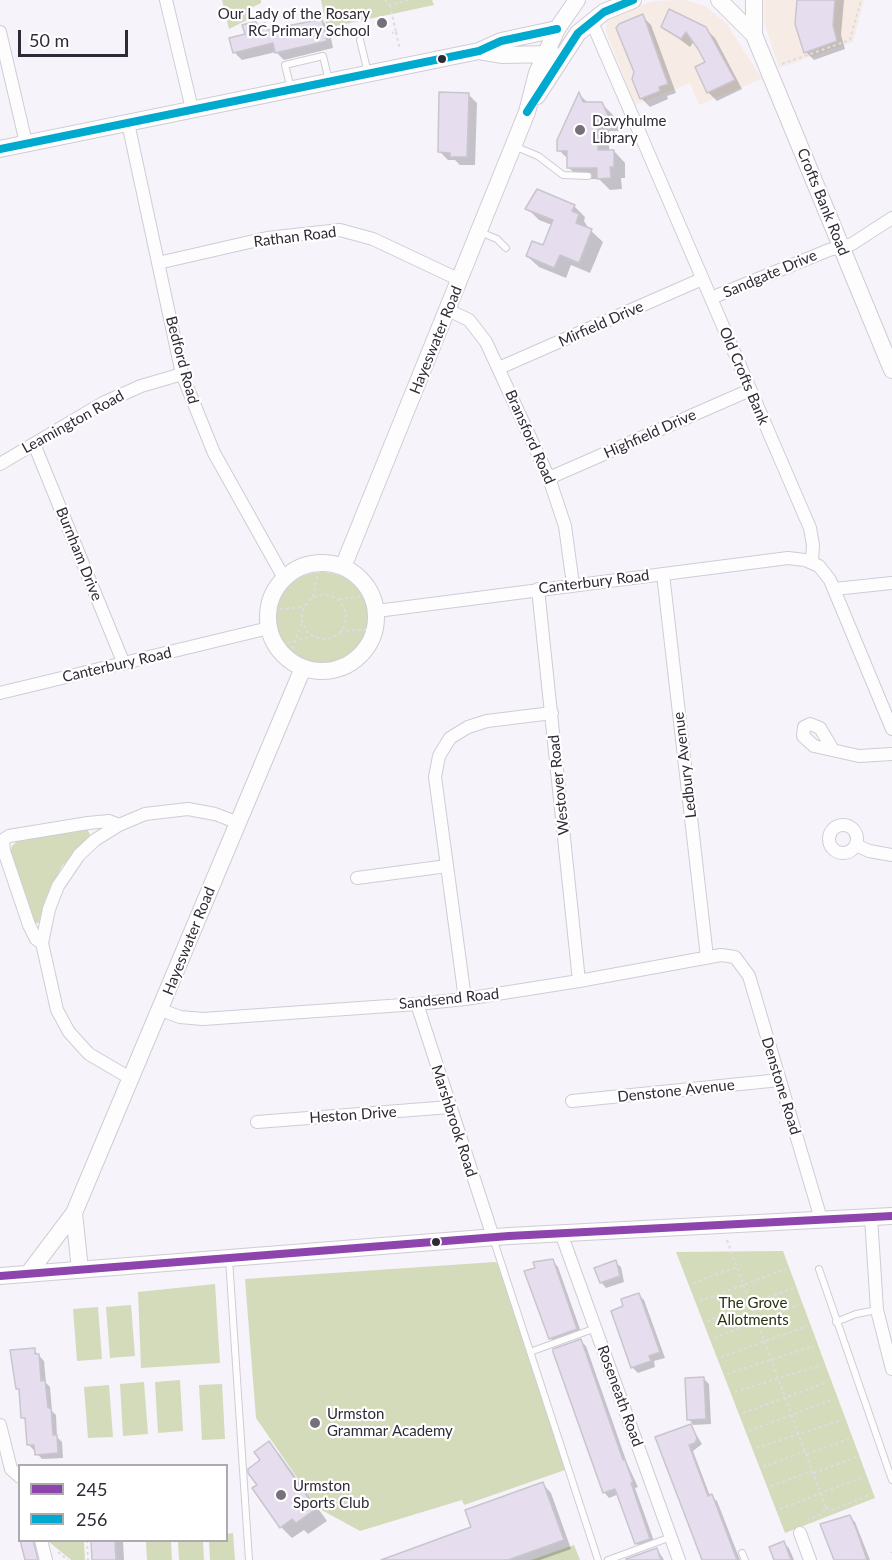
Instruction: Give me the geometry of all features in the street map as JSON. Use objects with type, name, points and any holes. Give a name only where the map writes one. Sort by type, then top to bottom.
[{"type":"main road","name":"Hayeswater Road","points":[[343,567],[527,112],[544,56],[557,29],[578,0]]},
{"type":"main road","name":"Hayeswater Road","points":[[527,112],[578,33],[591,20],[633,0]]},
{"type":"main road","name":"Crofts Bank Road","points":[[719,0],[754,35]]},
{"type":"main road","name":"Crofts Bank Road","points":[[754,0],[754,35],[892,370]]},
{"type":"main road","points":[[0,149],[478,51],[501,41],[557,29]]},
{"type":"main road","points":[[478,51],[504,55],[544,56],[564,53]]},
{"type":"main road","points":[[320,563],[343,567],[355,573],[374,603],[376,629],[370,644],[361,656],[334,671],[318,672],[295,664],[276,646],[269,628],[268,610],[274,593],[284,578],[301,568],[320,563]]},
{"type":"main road","name":"Hayeswater Road","points":[[28,1274],[74,1213],[161,1010],[236,822],[295,664]]},
{"type":"main road","name":"Hayeswater Road","points":[[74,1213],[80,1270]]},
{"type":"main road","points":[[0,1276],[493,1237],[892,1216]]},
{"type":"street","points":[[166,0],[192,110]]},
{"type":"street","name":"Old Crofts Bank","points":[[591,20],[810,528],[813,544],[812,562]]},
{"type":"street","points":[[0,32],[26,143]]},
{"type":"street","name":"Bedford Road","points":[[128,123],[182,374],[214,453],[284,578]]},
{"type":"street","name":"Sandgate Drive","points":[[711,298],[871,234],[892,218]]},
{"type":"street","name":"Rathan Road","points":[[158,264],[267,238],[340,230],[373,238],[460,280]]},
{"type":"street","name":"Mirfield Drive","points":[[499,368],[702,279]]},
{"type":"street","name":"Bransford Road","points":[[448,310],[469,320],[477,328],[499,368],[549,478],[565,526],[573,585]]},
{"type":"street","name":"Leamington Road","points":[[0,464],[122,394],[182,374]]},
{"type":"street","name":"Highfield Drive","points":[[549,478],[750,390]]},
{"type":"street","name":"Burnham Drive","points":[[34,444],[124,664]]},
{"type":"street","name":"Canterbury Road","points":[[374,603],[538,589],[788,558],[812,562]]},
{"type":"street","points":[[812,562],[825,572],[834,590],[892,729]]},
{"type":"street","name":"Ledbury Avenue","points":[[663,574],[707,957]]},
{"type":"street","points":[[834,590],[892,584]]},
{"type":"street","name":"Westover Road","points":[[538,589],[579,981]]},
{"type":"street","name":"Canterbury Road","points":[[0,693],[269,628]]},
{"type":"street","points":[[465,999],[435,777],[439,756],[450,738],[468,727],[487,721],[552,712]]},
{"type":"street","points":[[832,748],[859,756],[892,754]]},
{"type":"street","points":[[130,1078],[89,1054],[69,1032],[53,999],[42,943],[49,909],[69,867],[95,840],[119,825],[145,814],[189,809],[215,814],[236,822]]},
{"type":"street","points":[[42,943],[36,939],[29,925],[4,851],[3,840],[9,836],[88,823],[110,821],[119,825]]},
{"type":"street","points":[[856,845],[869,851],[892,855]]},
{"type":"street","points":[[357,878],[447,866]]},
{"type":"street","name":"Sandsend Road","points":[[161,1010],[180,1017],[203,1019],[417,1004],[579,981],[707,957],[721,955],[735,957]]},
{"type":"street","name":"Denstone Road","points":[[735,957],[748,976],[821,1219]]},
{"type":"street","name":"Marshbrook Road","points":[[417,1004],[493,1237]]},
{"type":"street","name":"Denstone Avenue","points":[[572,1101],[780,1080]]},
{"type":"street","name":"Heston Drive","points":[[257,1122],[450,1107]]},
{"type":"street","points":[[871,1217],[877,1310],[892,1369]]},
{"type":"street","name":"Roseneath Road","points":[[561,1233],[679,1560]]},
{"type":"street","points":[[0,1425],[11,1469],[18,1475]]},
{"type":"street","points":[[800,1533],[810,1560]]},
{"type":"street","points":[[41,1542],[46,1560]]},
{"type":"lane","points":[[360,40],[368,73]]},
{"type":"lane","points":[[291,89],[285,65],[323,56],[329,81]]},
{"type":"lane","points":[[514,145],[538,156],[563,175],[588,176]]},
{"type":"lane","points":[[479,231],[497,239],[506,248]]},
{"type":"lane","points":[[493,1237],[598,1560]]},
{"type":"lane","points":[[229,1258],[249,1560]]},
{"type":"lane","points":[[819,1269],[892,1480]]},
{"type":"lane","points":[[836,1322],[856,1314],[877,1310]]},
{"type":"lane","points":[[530,1352],[596,1328]]},
{"type":"lane","points":[[608,1560],[671,1537]]},
{"type":"path","points":[[385,0],[390,5],[394,33],[403,66]]},
{"type":"path","points":[[390,5],[411,0]]},
{"type":"path","points":[[768,69],[850,40],[861,0]]},
{"type":"path","points":[[295,664],[296,640],[304,607],[313,597],[320,563]]},
{"type":"path","points":[[313,597],[326,594],[338,599],[374,603]]},
{"type":"path","points":[[338,599],[346,611],[346,619],[340,632]]},
{"type":"path","points":[[268,610],[304,607]]},
{"type":"path","points":[[302,622],[313,636]]},
{"type":"path","points":[[276,646],[313,636],[327,638],[340,632],[376,629]]},
{"type":"path","points":[[721,1224],[826,1508]]},
{"type":"path","points":[[693,1283],[737,1267]]},
{"type":"path","points":[[700,1301],[786,1269]]},
{"type":"path","points":[[707,1321],[793,1288]]},
{"type":"path","points":[[714,1338],[799,1305]]},
{"type":"path","points":[[721,1357],[807,1326]]},
{"type":"path","points":[[727,1374],[814,1346]]},
{"type":"path","points":[[735,1392],[821,1365]]},
{"type":"path","points":[[743,1413],[828,1382]]},
{"type":"path","points":[[749,1431],[834,1399]]},
{"type":"path","points":[[756,1448],[842,1420]]},
{"type":"path","points":[[763,1467],[849,1439]]},
{"type":"path","points":[[771,1486],[856,1457]]},
{"type":"path","points":[[780,1509],[863,1477]]},
{"type":"path","points":[[826,1508],[832,1510],[870,1495]]},
{"type":"path","points":[[800,1533],[804,1522],[822,1514],[826,1508]]},
{"type":"path","points":[[87,1542],[88,1560]]},
{"type":"shaded area","points":[[685,0],[705,6],[726,23],[762,79],[699,105],[690,83],[635,105],[606,32],[607,21],[632,8],[654,1]]},
{"type":"shaded area","points":[[764,0],[864,0],[853,42],[779,68],[764,22]]},
{"type":"green space","points":[[222,0],[261,0],[261,3],[251,8],[251,18],[229,29]]},
{"type":"green space","points":[[321,0],[432,0],[434,5],[327,28]]},
{"type":"green space","points":[[322,572],[340,575],[355,585],[365,600],[368,618],[365,636],[355,651],[340,661],[322,664],[304,661],[289,651],[279,636],[276,618],[279,600],[289,585],[304,575]]},
{"type":"green space","points":[[87,829],[91,836],[62,866],[45,900],[39,923],[34,923],[10,855],[12,846],[18,840]]},
{"type":"green space","name":"The Grove Allotments","points":[[783,1251],[875,1498],[785,1533],[676,1252]]},
{"type":"green space","points":[[495,1262],[499,1264],[565,1470],[464,1505],[462,1500],[360,1531],[318,1508],[256,1418],[245,1279]]},
{"type":"green space","points":[[215,1284],[220,1363],[141,1368],[138,1292]]},
{"type":"green space","points":[[131,1305],[135,1356],[110,1358],[106,1307]]},
{"type":"green space","points":[[98,1307],[102,1359],[77,1361],[73,1309]]},
{"type":"green space","points":[[180,1380],[183,1431],[158,1433],[155,1382]]},
{"type":"green space","points":[[144,1382],[148,1434],[123,1436],[120,1384]]},
{"type":"green space","points":[[222,1384],[225,1439],[202,1440],[199,1385]]},
{"type":"green space","points":[[109,1385],[113,1437],[88,1438],[84,1387]]},
{"type":"green space","points":[[233,1533],[235,1560],[210,1560],[209,1542],[228,1542],[228,1534]]},
{"type":"green space","points":[[49,1542],[84,1542],[85,1560],[71,1560]]},
{"type":"green space","points":[[146,1542],[171,1542],[172,1560],[147,1560]]},
{"type":"green space","points":[[178,1542],[203,1542],[204,1560],[179,1560]]},
{"type":"green space","points":[[574,1545],[580,1560],[531,1560]]},
{"type":"building","points":[[797,0],[835,0],[833,25],[837,41],[804,53],[795,24]]},
{"type":"building","points":[[669,9],[706,27],[735,80],[707,93],[695,67],[705,62],[698,49],[686,32],[681,39],[661,27]]},
{"type":"building","points":[[643,14],[668,84],[659,87],[660,91],[640,99],[632,79],[634,72],[616,28],[619,24]]},
{"type":"building","points":[[322,19],[327,41],[275,53],[273,43],[233,53],[229,38],[245,34],[242,25],[256,21],[257,25],[265,23],[267,30]]},
{"type":"building","points":[[439,92],[469,93],[467,157],[450,157],[450,153],[438,152]]},
{"type":"building","name":"Davyhulme Library","points":[[579,92],[583,102],[602,102],[610,120],[598,120],[598,150],[614,150],[614,167],[610,167],[611,178],[597,179],[597,168],[567,168],[567,151],[557,151],[557,140]]},
{"type":"building","points":[[537,189],[575,205],[572,211],[579,214],[576,223],[592,229],[579,263],[560,255],[554,268],[526,256],[532,241],[543,245],[553,220],[525,209]]},
{"type":"building","points":[[553,1259],[577,1329],[549,1339],[524,1271],[535,1268],[533,1262]]},
{"type":"building","points":[[616,1260],[620,1276],[600,1283],[594,1268]]},
{"type":"building","points":[[639,1293],[660,1352],[649,1356],[651,1361],[631,1368],[611,1311],[623,1306],[621,1299]]},
{"type":"building","points":[[581,1339],[623,1460],[625,1460],[633,1482],[631,1483],[650,1539],[635,1544],[615,1489],[603,1493],[553,1352],[553,1349]]},
{"type":"building","points":[[35,1348],[35,1354],[39,1354],[41,1381],[45,1380],[48,1408],[51,1408],[53,1435],[57,1435],[58,1453],[35,1455],[34,1445],[27,1445],[25,1418],[21,1418],[19,1389],[16,1389],[10,1350]]},
{"type":"building","points":[[704,1377],[706,1419],[687,1420],[685,1378]]},
{"type":"building","points":[[691,1424],[697,1438],[695,1443],[689,1445],[708,1496],[712,1494],[737,1560],[702,1560],[655,1437]]},
{"type":"building","points":[[269,1441],[316,1509],[296,1523],[292,1519],[280,1528],[252,1488],[257,1485],[248,1473],[248,1469],[260,1460],[254,1452]]},
{"type":"building","points":[[543,1482],[564,1540],[508,1560],[381,1560],[471,1527],[465,1510]]},
{"type":"building","points":[[850,1515],[867,1560],[834,1560],[820,1524]]},
{"type":"building","points":[[784,1541],[791,1560],[774,1560],[769,1547]]},
{"type":"building","points":[[20,1542],[34,1542],[38,1560],[25,1560]]},
{"type":"building","points":[[91,1542],[115,1542],[116,1560],[92,1560]]},
{"type":"building","points":[[657,1548],[661,1560],[626,1560],[626,1559]]},
{"type":"transit line","name":"256","points":[[527,112],[578,33],[604,12],[633,0]]},
{"type":"transit line","name":"256","points":[[0,149],[479,51],[501,41],[557,29]]},
{"type":"transit line","name":"245","points":[[0,1276],[509,1236],[892,1216]]},
{"type":"place","name":"Our Lady of the Rosary RC Primary School","points":[[382,23]]},
{"type":"place","name":"Davyhulme Library","points":[[580,130]]},
{"type":"place","name":"Urmston Grammar Academy","points":[[315,1423]]},
{"type":"place","name":"Urmston Sports Club","points":[[281,1495]]}]
